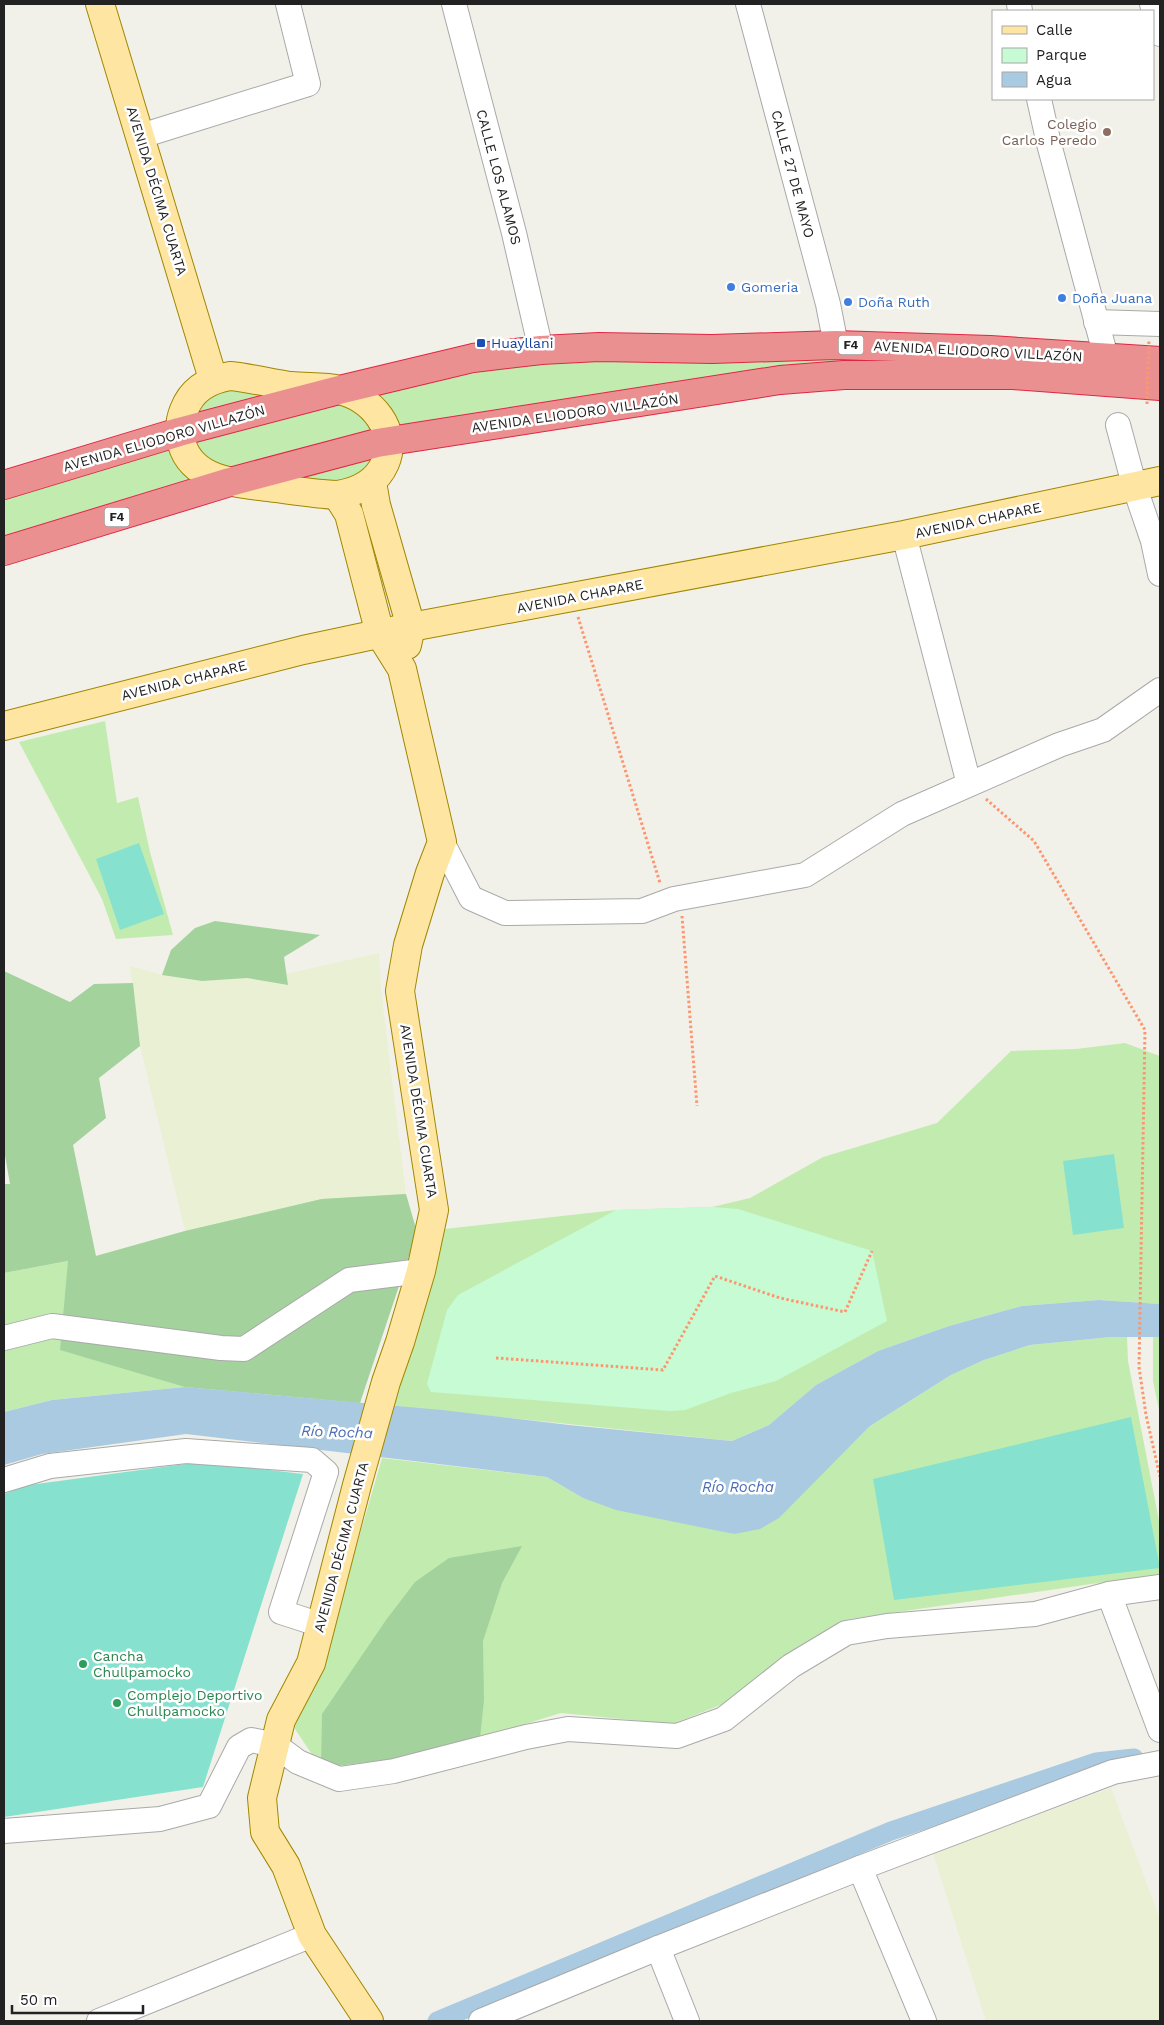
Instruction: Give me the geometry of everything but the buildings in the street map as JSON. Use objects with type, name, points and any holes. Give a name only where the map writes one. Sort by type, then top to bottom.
[{"type":"highway","name":"AVENIDA ELIODORO VILLAZÓN","points":[[4,484],[179,432],[339,390],[473,358],[541,350],[599,347],[712,349],[836,345],[990,350],[1106,357],[1157,341]]},
{"type":"highway","name":"AVENIDA ELIODORO VILLAZÓN","points":[[4,551],[230,482],[389,440],[669,399],[780,380],[844,375],[1013,375],[1154,395]]},
{"type":"main road","name":"AVENIDA DÉCIMA CUARTA","points":[[100,4],[213,379]]},
{"type":"main road","points":[[230,376],[292,386],[339,390],[352,395],[376,411],[386,428],[389,440],[386,461],[372,482],[353,492],[337,495],[230,482],[199,469],[190,459],[183,446],[179,432],[180,418],[186,403],[195,390],[213,379],[230,376]]},
{"type":"main road","points":[[372,482],[376,506],[411,627],[402,669]]},
{"type":"main road","name":"AVENIDA CHAPARE","points":[[4,726],[303,650],[411,627],[904,535],[1147,485]]},
{"type":"main road","points":[[337,495],[349,514],[380,634],[402,669],[442,842]]},
{"type":"main road","name":"AVENIDA DÉCIMA CUARTA","points":[[368,2021],[312,1935],[286,1866],[265,1832],[262,1798],[281,1720],[311,1664],[357,1485],[386,1382],[421,1271],[434,1210],[400,991],[408,945],[430,873],[442,842]]},
{"type":"street","points":[[141,136],[308,84],[288,4]]},
{"type":"street","name":"CALLE LOS ALAMOS","points":[[454,4],[514,234],[541,350]]},
{"type":"street","name":"CALLE 27 DE MAYO","points":[[748,4],[828,304],[836,345]]},
{"type":"street","points":[[1154,12],[1160,34]]},
{"type":"street","points":[[1039,100],[1049,144],[1106,357]]},
{"type":"street","points":[[1096,322],[1157,341]]},
{"type":"street","points":[[1118,425],[1147,485],[1152,541],[1160,574]]},
{"type":"street","points":[[904,535],[969,784]]},
{"type":"street","points":[[442,842],[471,898],[505,913],[642,911],[674,899],[805,874],[902,814],[1059,745],[1103,730],[1160,690]]},
{"type":"street","points":[[4,1338],[52,1326],[221,1348],[244,1348],[349,1280],[421,1271]]},
{"type":"street","points":[[4,1480],[50,1466],[186,1451],[312,1460],[326,1472],[281,1612],[321,1625]]},
{"type":"street","points":[[4,1830],[160,1819],[209,1806],[238,1747],[250,1740],[275,1746],[298,1762],[339,1779],[394,1770],[526,1736],[568,1729],[677,1736],[724,1719],[791,1666],[846,1633],[887,1626],[1035,1614],[1110,1594],[1160,1587]]},
{"type":"street","points":[[1110,1594],[1160,1730]]},
{"type":"street","points":[[481,2021],[860,1868],[1113,1772],[1160,1764]]},
{"type":"street","points":[[860,1868],[924,2021]]},
{"type":"street","points":[[99,2021],[312,1935]]},
{"type":"street","points":[[658,1948],[687,2021]]},
{"type":"path","points":[[1154,395],[1157,341]]},
{"type":"path","points":[[572,597],[666,902],[682,917],[697,1106]]},
{"type":"path","points":[[969,784],[1034,840],[1145,1030],[1142,1294],[1139,1367],[1146,1414],[1160,1477]]},
{"type":"path","points":[[496,1358],[663,1370],[715,1276],[780,1298],[845,1312],[872,1250]]},
{"type":"green space","points":[[586,356],[851,358],[394,431],[367,397],[511,365]]},
{"type":"green space","points":[[219,386],[285,394],[190,418]]},
{"type":"green space","points":[[335,401],[357,407],[379,434],[234,471],[211,466],[190,439]]},
{"type":"green space","points":[[174,445],[205,481],[4,541],[4,495]]},
{"type":"green space","points":[[378,454],[366,475],[336,486],[277,478]]},
{"type":"green space","points":[[105,721],[117,803],[138,797],[150,852],[173,935],[116,939],[102,899],[19,742]]},
{"type":"green space","points":[[215,921],[320,935],[284,957],[288,985],[247,978],[202,981],[162,975],[171,950],[195,928]]},
{"type":"green space","points":[[379,953],[381,989],[406,1194],[321,1199],[185,1231],[140,1046],[130,966],[162,975],[202,981],[247,978],[287,985],[286,974]]},
{"type":"green space","points":[[4,971],[70,1002],[94,984],[133,983],[140,1046],[99,1078],[106,1118],[73,1145],[96,1256],[185,1231],[322,1199],[406,1194],[417,1232],[360,1403],[185,1387],[60,1350],[68,1261],[4,1273],[4,1184],[10,1184],[4,1150]]},
{"type":"green space","points":[[1125,1043],[1160,1056],[1160,1304],[1099,1300],[1022,1306],[949,1326],[878,1351],[816,1385],[769,1425],[732,1441],[394,1406],[444,1229],[616,1210],[712,1207],[750,1198],[823,1157],[937,1123],[1011,1051],[1076,1049]]},
{"type":"green space","points":[[406,1194],[360,1403],[185,1387],[52,1400],[4,1412],[4,1273],[96,1256],[185,1231],[321,1199]]},
{"type":"green space","points":[[712,1207],[738,1209],[872,1251],[887,1321],[776,1381],[731,1393],[685,1410],[670,1411],[431,1392],[427,1384],[447,1310],[458,1295],[616,1210]]},
{"type":"green space","points":[[1127,1337],[1128,1361],[1160,1526],[1160,1574],[850,1619],[796,1648],[744,1696],[672,1724],[561,1713],[480,1738],[321,1768],[293,1726],[321,1669],[382,1458],[547,1477],[583,1498],[734,1534],[827,1469],[870,1426],[951,1375],[984,1360],[1030,1345]]},
{"type":"green space","points":[[1153,1337],[1160,1337],[1160,1415],[1153,1381]]},
{"type":"green space","points":[[522,1546],[502,1583],[483,1641],[484,1700],[480,1738],[409,1757],[321,1768],[322,1714],[386,1620],[415,1582],[449,1558]]},
{"type":"green space","points":[[1111,1788],[1160,1919],[1160,2021],[986,2021],[933,1853]]},
{"type":"shaded area","points":[[139,843],[164,914],[120,930],[96,859]]},
{"type":"shaded area","points":[[1114,1154],[1124,1228],[1073,1235],[1063,1161]]},
{"type":"shaded area","points":[[1131,1417],[1160,1568],[894,1600],[873,1479]]},
{"type":"shaded area","name":"Complejo Deportivo Chullpamocko","points":[[200,1462],[303,1474],[203,1787],[4,1817],[4,1494],[29,1485]]},
{"type":"water","name":"Río Rocha","points":[[1099,1300],[1160,1304],[1160,1337],[1111,1337],[1030,1345],[984,1360],[951,1375],[870,1426],[779,1518],[760,1529],[734,1534],[616,1510],[583,1498],[547,1477],[186,1434],[42,1454],[4,1465],[4,1412],[52,1400],[185,1387],[442,1410],[732,1441],[769,1425],[816,1385],[878,1351],[949,1326],[1022,1306]]},
{"type":"waterway","points":[[437,2021],[891,1831],[1096,1762],[1134,1758]]},
{"type":"place","name":"Colegio Carlos Peredo","points":[[1107,132]]},
{"type":"place","name":"Gomeria","points":[[731,287]]},
{"type":"place","name":"Doña Juana","points":[[1062,298]]},
{"type":"place","name":"Doña Ruth","points":[[848,302]]},
{"type":"place","name":"Huayllani","points":[[481,343]]},
{"type":"place","name":"Cancha Chullpamocko","points":[[83,1664]]},
{"type":"place","name":"Complejo Deportivo Chullpamocko","points":[[117,1703]]}]
